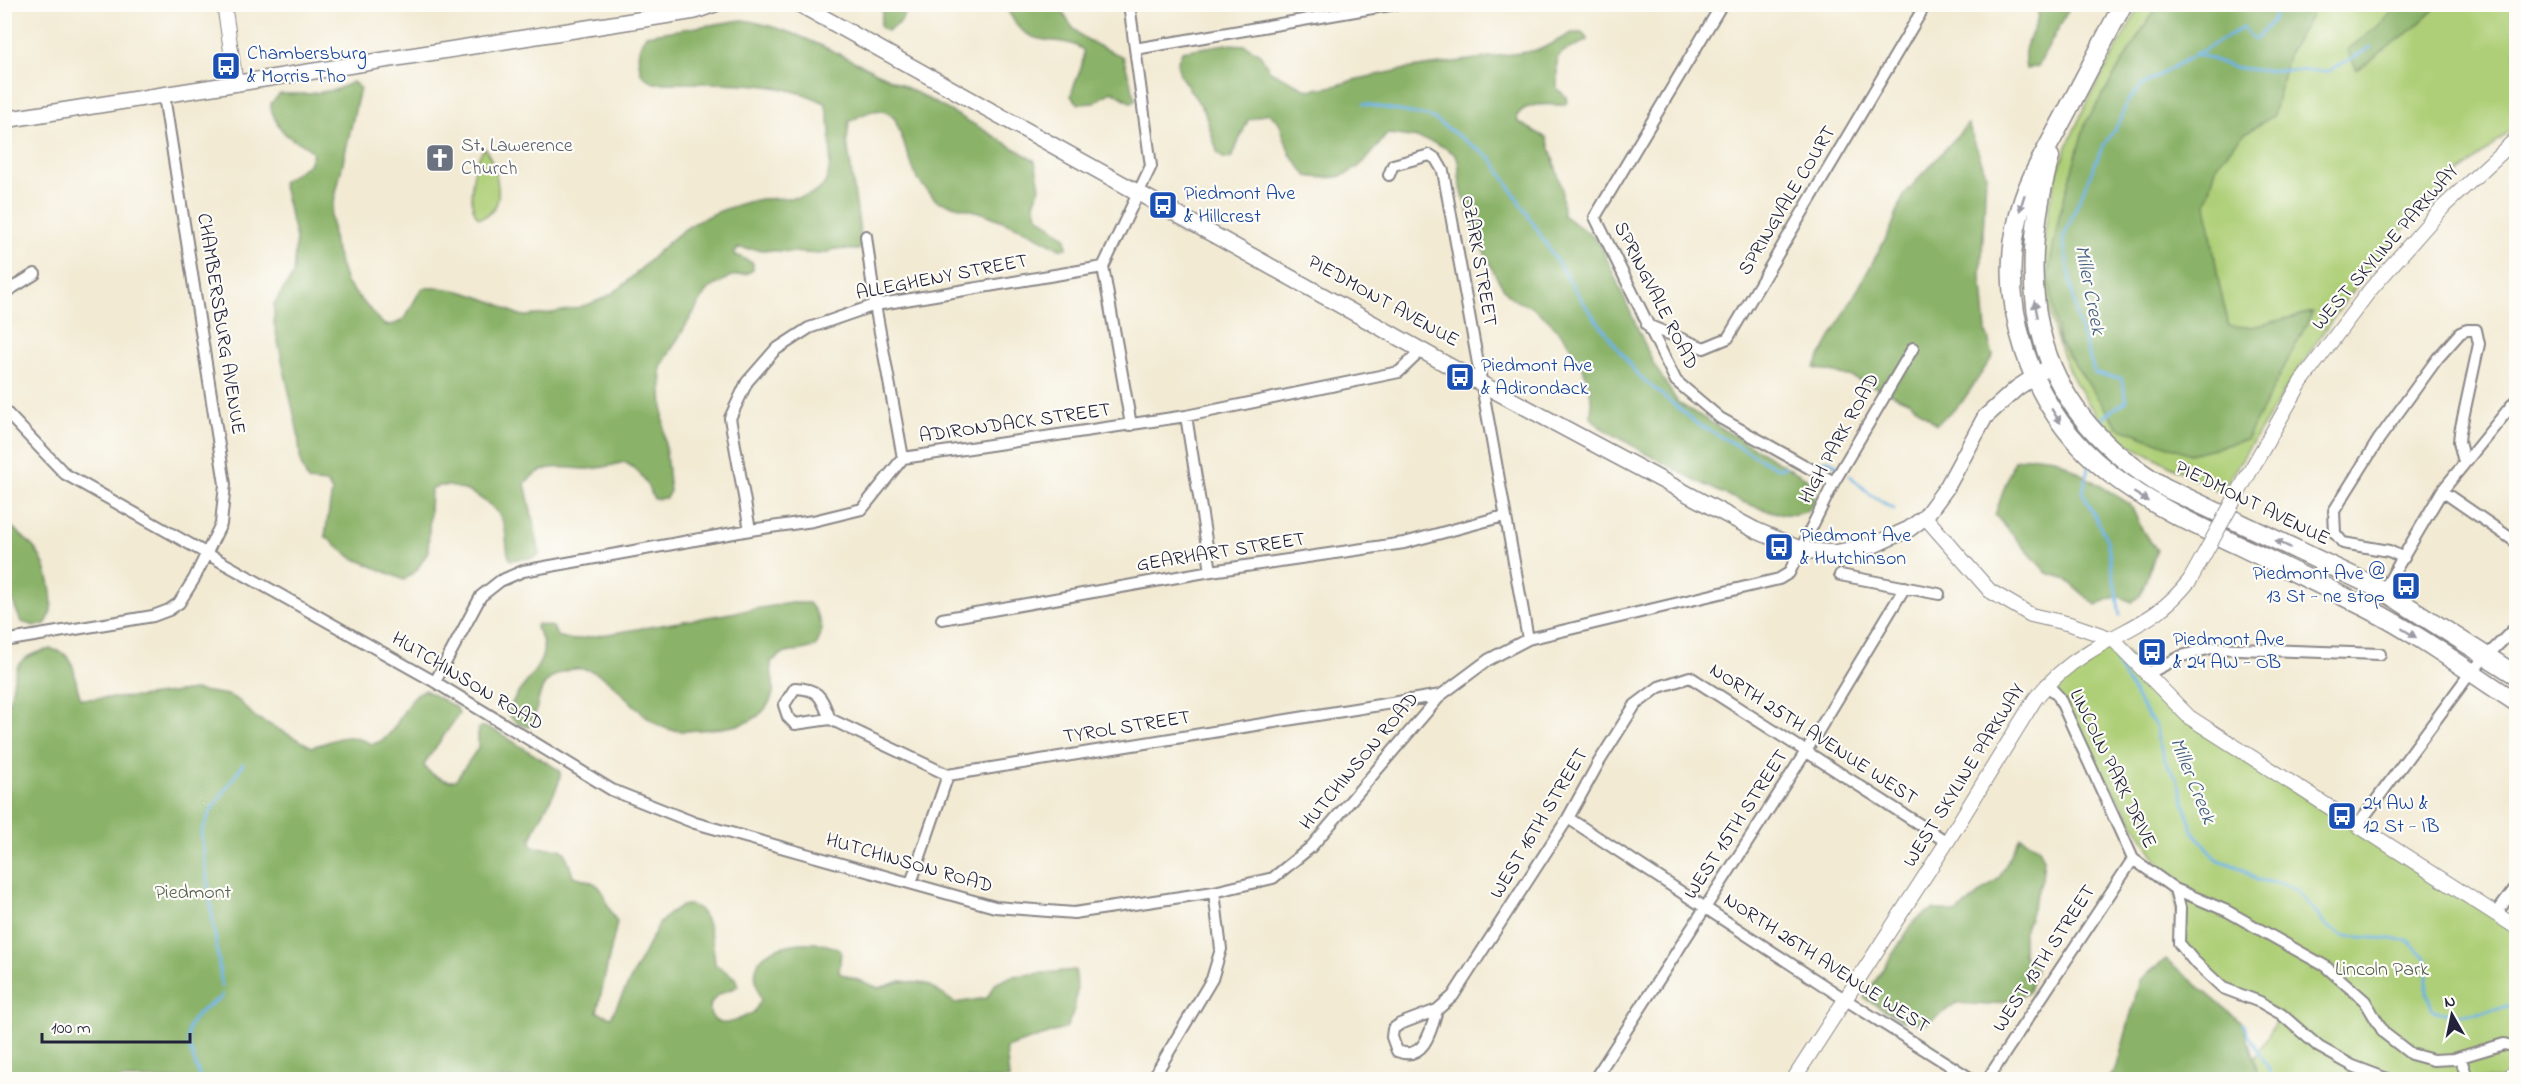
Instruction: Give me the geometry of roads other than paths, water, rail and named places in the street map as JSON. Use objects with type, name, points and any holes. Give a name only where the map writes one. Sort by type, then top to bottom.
[{"type":"highway","points":[[2123,4],[2030,181],[2014,237],[2013,300],[2033,376],[2062,424],[2112,477],[2161,509],[2372,610],[2517,702]]},
{"type":"highway","points":[[2052,365],[2033,298],[2032,254],[2039,201],[2057,132]]},
{"type":"highway","name":"PIEDMONT AVENUE","points":[[2052,365],[2064,390],[2098,434],[2130,465],[2166,488],[2382,590],[2517,675]]},
{"type":"main road","points":[[4,120],[695,11],[715,4]]},
{"type":"main road","name":"PIEDMONT AVENUE","points":[[799,4],[1480,382],[1755,530],[1802,550],[1834,553],[1857,550],[1893,538],[1924,517],[1947,487],[1985,417],[2001,400],[2052,365]]},
{"type":"street","points":[[224,4],[237,84]]},
{"type":"street","points":[[1129,4],[1151,165],[1103,267],[1131,425]]},
{"type":"street","points":[[1135,49],[1396,4]]},
{"type":"street","name":"SPRINGVALE ROAD","points":[[1722,4],[1594,217],[1676,381],[1720,418],[1834,482]]},
{"type":"street","name":"SPRINGVALE COURT","points":[[1647,325],[1704,348],[1728,338],[1924,7]]},
{"type":"street","name":"CHAMBERSBURG AVENUE","points":[[4,641],[153,616],[169,610],[178,603],[194,579],[221,524],[225,484],[164,96]]},
{"type":"street","name":"WEST SKYLINE PARKWAY","points":[[1793,1080],[1947,842],[2035,699],[2047,684],[2083,655],[2152,618],[2173,601],[2190,580],[2301,382],[2364,298],[2444,206],[2517,139]]},
{"type":"street","name":"OZARK STREET","points":[[1389,174],[1393,165],[1430,155],[1436,159],[1443,171],[1528,639]]},
{"type":"street","points":[[866,236],[875,304],[903,458]]},
{"type":"street","name":"ALLEGHENY STREET","points":[[750,530],[730,418],[747,382],[775,350],[809,328],[875,304],[1103,267]]},
{"type":"street","points":[[4,293],[35,274]]},
{"type":"street","points":[[2404,558],[2389,551],[2343,543],[2335,533],[2334,511],[2379,440],[2437,359],[2460,333],[2476,330],[2479,344],[2459,442],[2464,462]]},
{"type":"street","name":"HIGH PARK ROAD","points":[[1802,550],[1834,482],[1913,348]]},
{"type":"street","name":"ADIRONDACK STREET","points":[[435,682],[481,596],[500,581],[523,571],[750,530],[813,521],[862,508],[903,458],[1186,416],[1399,372],[1422,350]]},
{"type":"street","points":[[2372,610],[2442,491],[2517,400]]},
{"type":"street","name":"HUTCHINSON ROAD","points":[[4,410],[65,474],[435,682],[612,790],[695,823],[996,907],[1074,913],[1214,892],[1273,878],[1311,847],[1440,695],[1488,660],[1528,639],[1779,579],[1789,573],[1802,550]]},
{"type":"street","points":[[1186,416],[1211,571]]},
{"type":"street","points":[[2442,491],[2517,542]]},
{"type":"street","name":"GEARHART STREET","points":[[942,619],[1211,571],[1404,543],[1504,516]]},
{"type":"street","points":[[1924,517],[1990,591],[2031,615],[2070,624],[2113,639],[2149,673],[2189,717],[2517,927]]},
{"type":"street","points":[[1840,575],[1939,594]]},
{"type":"street","name":"WEST 15TH STREET","points":[[1594,1080],[1805,753],[1905,587]]},
{"type":"street","points":[[2358,825],[2471,672],[2517,627]]},
{"type":"street","points":[[2149,673],[2182,656],[2211,648],[2379,654]]},
{"type":"street","name":"NORTH 25TH AVENUE WEST","points":[[1690,677],[1805,753],[1947,842]]},
{"type":"street","name":"WEST 16TH STREET","points":[[1437,1010],[1429,1038],[1416,1053],[1408,1056],[1397,1052],[1392,1037],[1393,1029],[1400,1024],[1437,1010],[1453,996],[1568,818],[1599,762],[1635,705],[1659,687],[1690,677]]},
{"type":"street","name":"LINCOLN PARK DRIVE","points":[[2047,684],[2059,697],[2133,859],[2175,889],[2227,911],[2325,966],[2365,1001],[2384,1033],[2411,1054],[2433,1060],[2460,1057],[2504,1044],[2517,1047]]},
{"type":"street","name":"TYROL STREET","points":[[948,775],[1440,695]]},
{"type":"street","points":[[830,719],[948,775],[910,883]]},
{"type":"street","name":"NORTH 26TH AVENUE WEST","points":[[1568,818],[1846,1000],[1973,1080]]},
{"type":"street","name":"WEST 13TH STREET","points":[[1987,1080],[2133,859]]},
{"type":"street","points":[[2496,914],[2517,887]]},
{"type":"street","points":[[2175,889],[2180,908],[2179,943],[2193,960],[2223,988],[2267,1006],[2281,1014],[2319,1047],[2377,1078],[2390,1080]]},
{"type":"street","points":[[1152,1080],[1212,979],[1221,949],[1214,892]]},
{"type":"street","points":[[2460,1057],[2468,1080]]},
{"type":"waterway","name":"Miller Creek","points":[[2100,428],[2103,417],[2127,400],[2121,378],[2095,374],[2077,319],[2063,239],[2076,207],[2102,148],[2120,121],[2128,100],[2144,84],[2242,28],[2255,40],[2273,20],[2280,4]]},
{"type":"waterway","points":[[2196,53],[2232,67],[2256,70],[2329,71],[2371,47]]},
{"type":"waterway","points":[[1364,104],[1431,117],[1492,159],[1585,305],[1638,375],[1696,423],[1777,468],[1785,467]]},
{"type":"waterway","points":[[1808,463],[1828,460],[1837,466]]},
{"type":"waterway","name":"Miller Creek","points":[[2089,463],[2083,493],[2107,540],[2120,615]]},
{"type":"waterway","points":[[1850,476],[1871,495],[1894,509]]},
{"type":"waterway","name":"Miller Creek","points":[[2116,663],[2146,714],[2156,726],[2166,763],[2177,779],[2193,831],[2216,859],[2241,868],[2257,880],[2283,884],[2296,890],[2327,926],[2344,936],[2407,940],[2427,959],[2427,995],[2433,1010],[2464,1014],[2516,1005]]},
{"type":"waterway","points":[[222,987],[201,834],[210,812],[243,764]]},
{"type":"waterway","points":[[201,1080],[188,1042],[188,1032],[196,1016],[222,997],[222,994]]},
{"type":"waterway","points":[[2243,1024],[2270,1071],[2270,1080]]},
{"type":"place","name":"Chambersburg & Morris Tho","points":[[226,66]]},
{"type":"place","name":"St. Lawerence Church","points":[[440,158]]},
{"type":"place","name":"Piedmont Ave & Hillcrest","points":[[1163,205]]},
{"type":"place","name":"Piedmont Ave & Adirondack","points":[[1460,377]]},
{"type":"place","name":"Piedmont Ave & Hutchinson","points":[[1779,547]]},
{"type":"place","name":"Piedmont Ave @ 13 St - ne stop","points":[[2406,586]]},
{"type":"place","name":"Piedmont Ave & 24 AW - OB","points":[[2152,652]]},
{"type":"place","name":"24 AW & 12 St - IB","points":[[2342,816]]},
{"type":"park label","name":"Piedmont","points":[[193,893]]},
{"type":"park label","name":"Lincoln Park","points":[[2382,970]]}]
